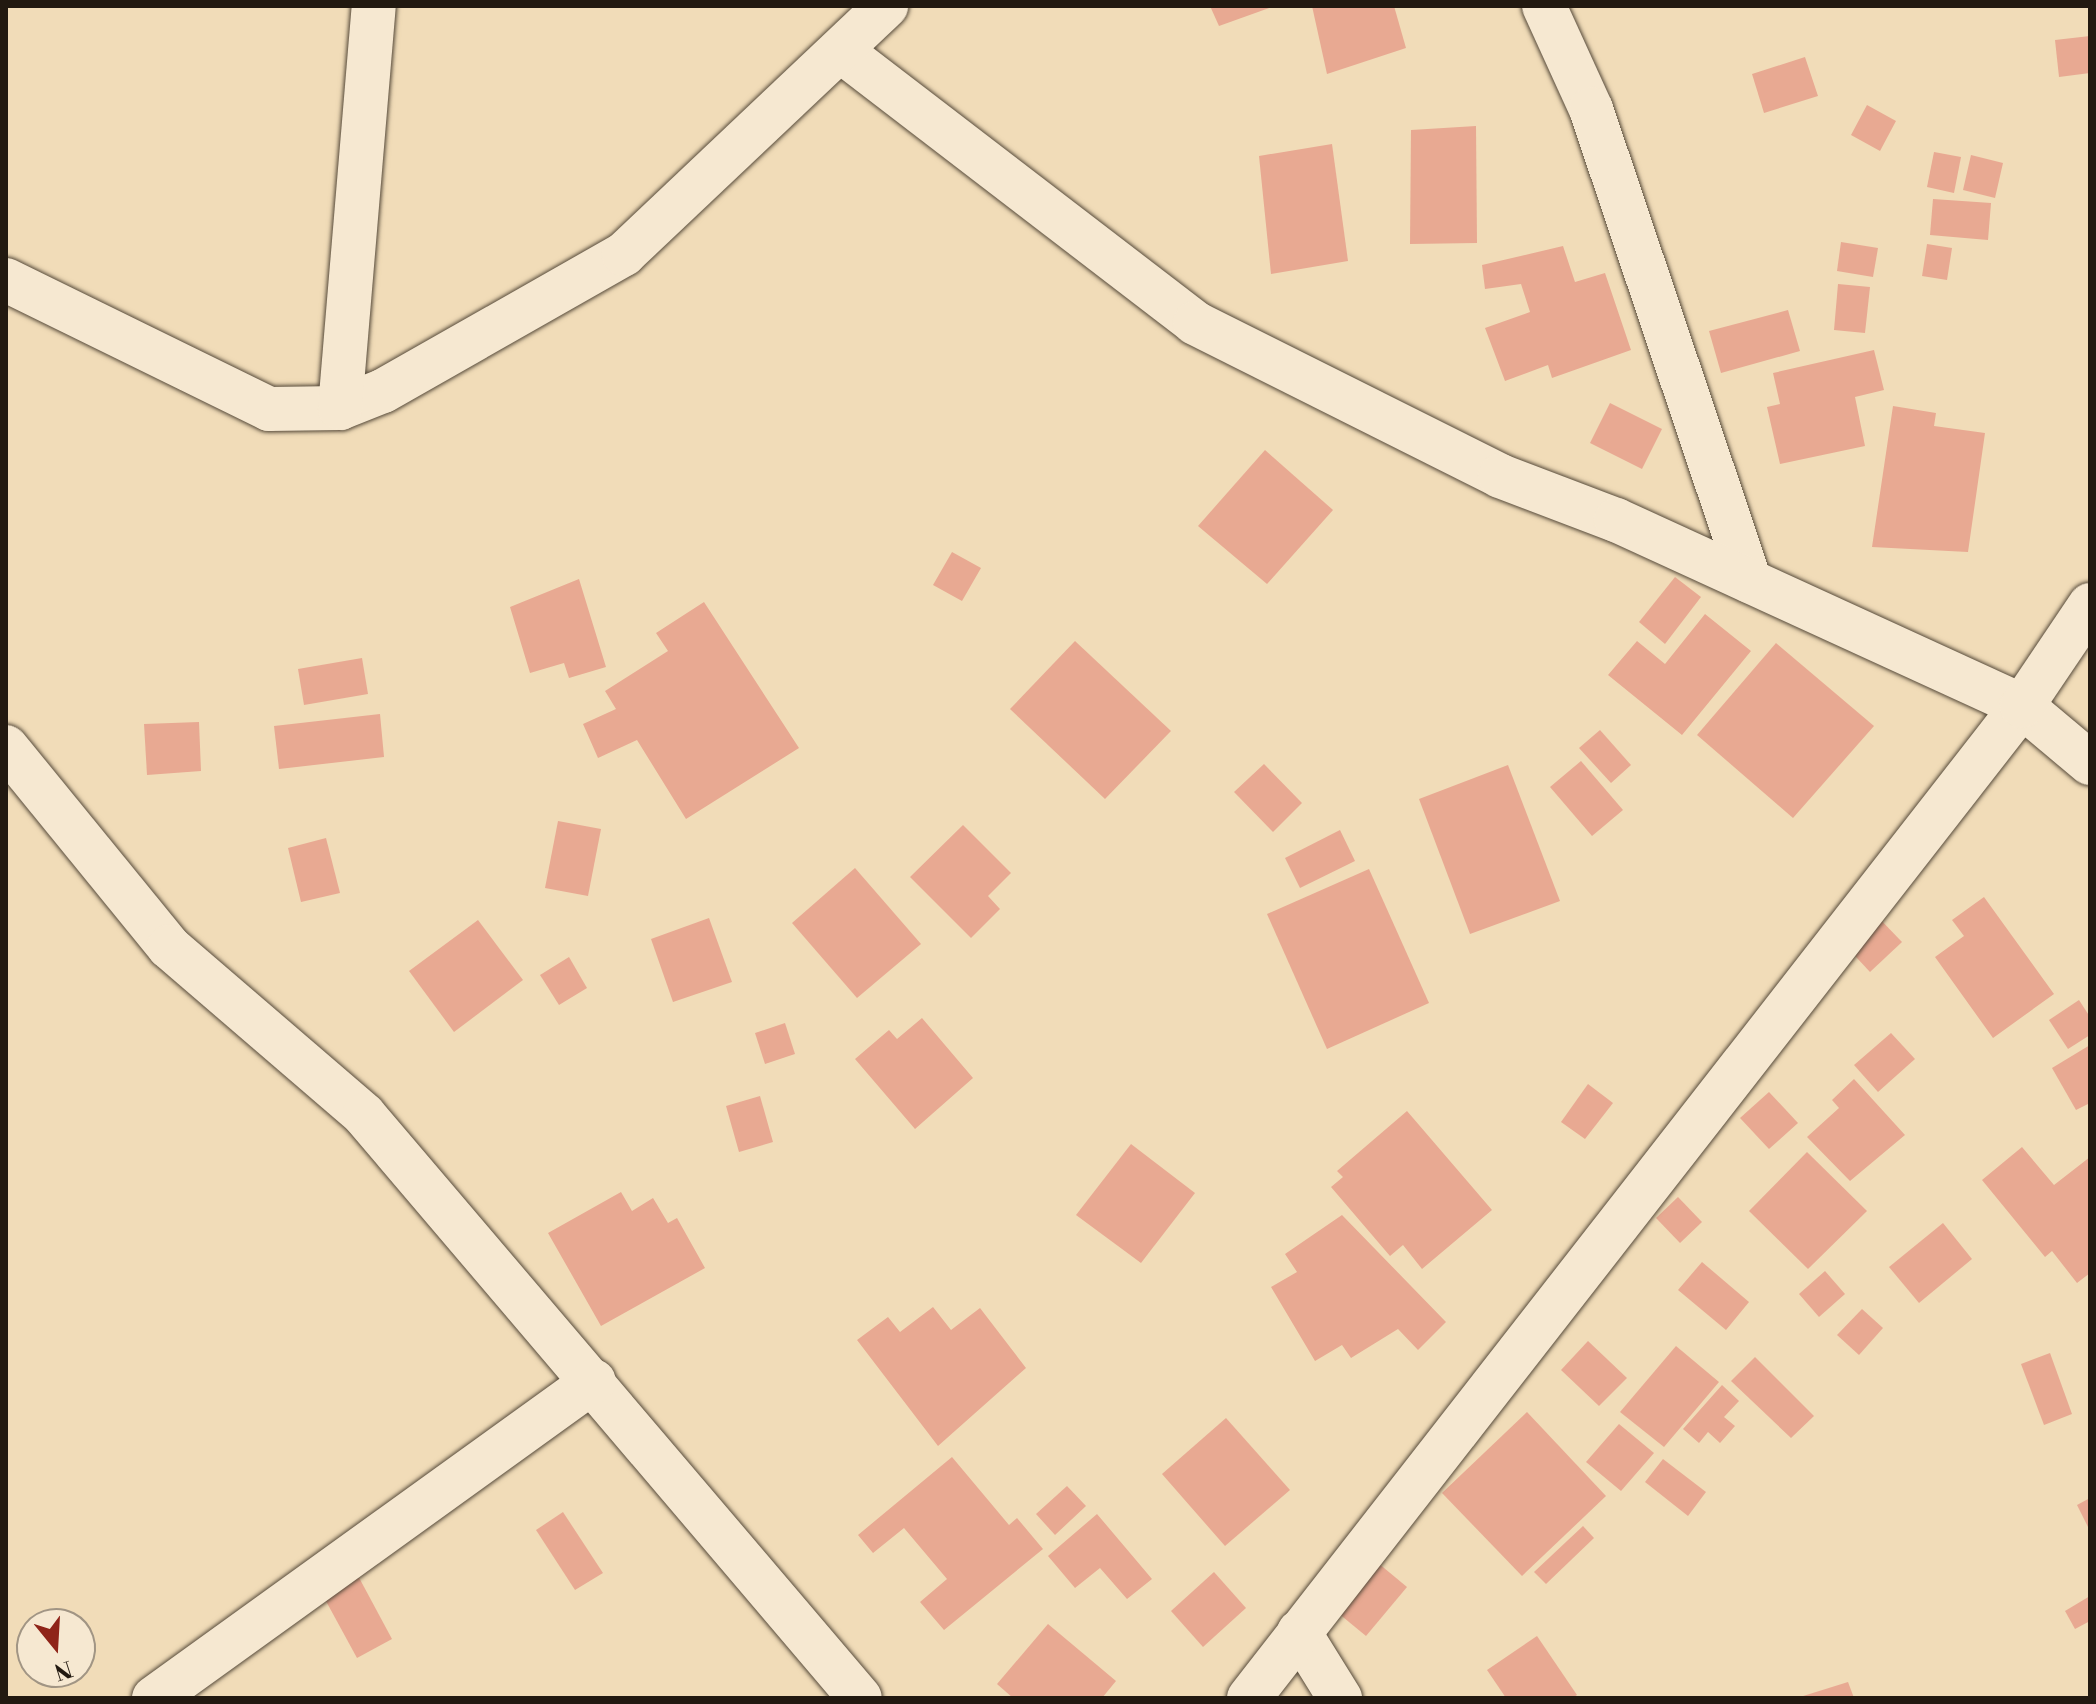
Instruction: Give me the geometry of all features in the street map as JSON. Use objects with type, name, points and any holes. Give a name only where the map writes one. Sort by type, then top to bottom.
[{"type":"street","points":[[340,408],[374,6]]},
{"type":"street","points":[[6,280],[269,409],[340,408],[383,391],[624,254],[886,6]]},
{"type":"street","points":[[1544,6],[1591,109],[1750,581]]},
{"type":"street","points":[[841,51],[1195,323],[1500,476],[1750,581],[2022,706],[2090,763]]},
{"type":"street","points":[[1249,1698],[2022,706],[2090,605]]},
{"type":"street","points":[[6,747],[169,947],[364,1115],[594,1381],[860,1698]]},
{"type":"street","points":[[154,1698],[594,1381]]},
{"type":"street","points":[[1299,1632],[1340,1698]]},
{"type":"building","points":[[1210,6],[1275,6],[1219,26]]},
{"type":"building","points":[[1312,6],[1394,6],[1406,48],[1327,74]]},
{"type":"building","points":[[2090,36],[2090,73],[2059,77],[2055,40]]},
{"type":"building","points":[[1805,57],[1818,96],[1764,113],[1752,74]]},
{"type":"building","points":[[1867,105],[1896,121],[1880,151],[1851,135]]},
{"type":"building","points":[[1476,126],[1477,243],[1410,244],[1411,130]]},
{"type":"building","points":[[1332,144],[1348,261],[1271,274],[1259,156]]},
{"type":"building","points":[[1934,152],[1961,157],[1954,193],[1927,187]]},
{"type":"building","points":[[1971,155],[2003,163],[1995,198],[1963,190]]},
{"type":"building","points":[[1933,199],[1991,203],[1988,240],[1930,235]]},
{"type":"building","points":[[1841,242],[1878,248],[1873,277],[1837,271]]},
{"type":"building","points":[[1927,244],[1952,248],[1947,280],[1922,276]]},
{"type":"building","points":[[1563,246],[1575,282],[1605,273],[1631,350],[1552,378],[1548,365],[1505,381],[1485,328],[1530,312],[1521,284],[1485,289],[1482,265]]},
{"type":"building","points":[[1838,284],[1870,287],[1865,333],[1834,330]]},
{"type":"building","points":[[1788,310],[1800,351],[1721,373],[1709,331]]},
{"type":"building","points":[[1874,350],[1884,390],[1855,397],[1865,446],[1780,464],[1767,407],[1780,404],[1773,373]]},
{"type":"building","points":[[1610,403],[1662,429],[1642,469],[1590,443]]},
{"type":"building","points":[[1893,406],[1936,413],[1934,426],[1985,433],[1968,552],[1872,547]]},
{"type":"building","points":[[1265,450],[1333,510],[1267,584],[1198,526]]},
{"type":"building","points":[[952,552],[981,568],[962,601],[933,585]]},
{"type":"building","points":[[1675,577],[1701,597],[1665,644],[1639,622]]},
{"type":"building","points":[[579,579],[606,667],[569,678],[564,663],[530,673],[510,607]]},
{"type":"building","points":[[704,602],[799,748],[686,819],[637,740],[598,758],[583,724],[616,709],[605,691],[668,651],[656,633]]},
{"type":"building","points":[[1705,614],[1751,651],[1682,735],[1608,675],[1637,641],[1665,664]]},
{"type":"building","points":[[1075,641],[1171,731],[1105,799],[1010,709]]},
{"type":"building","points":[[1776,643],[1874,726],[1793,818],[1697,735]]},
{"type":"building","points":[[362,658],[368,694],[304,705],[298,669]]},
{"type":"building","points":[[380,714],[384,757],[279,769],[274,726]]},
{"type":"building","points":[[199,722],[201,771],[147,775],[144,724]]},
{"type":"building","points":[[1600,730],[1631,765],[1611,783],[1579,748]]},
{"type":"building","points":[[1581,761],[1623,810],[1592,836],[1550,787]]},
{"type":"building","points":[[1264,764],[1302,803],[1273,832],[1234,792]]},
{"type":"building","points":[[1508,765],[1560,901],[1470,934],[1419,799]]},
{"type":"building","points":[[558,821],[601,829],[588,896],[545,888]]},
{"type":"building","points":[[963,825],[1011,873],[988,896],[1000,909],[971,938],[910,877]]},
{"type":"building","points":[[1340,830],[1355,861],[1300,888],[1285,858]]},
{"type":"building","points":[[326,838],[340,893],[301,902],[288,848]]},
{"type":"building","points":[[855,868],[921,944],[857,998],[792,923]]},
{"type":"building","points":[[1369,869],[1429,1003],[1327,1049],[1267,914]]},
{"type":"building","points":[[1984,897],[2054,994],[1993,1038],[1935,957],[1964,936],[1952,920]]},
{"type":"building","points":[[1875,914],[1902,942],[1870,972],[1843,943]]},
{"type":"building","points":[[709,918],[732,982],[673,1002],[651,939]]},
{"type":"building","points":[[478,920],[523,980],[454,1032],[409,971]]},
{"type":"building","points":[[569,957],[587,988],[559,1005],[540,975]]},
{"type":"building","points":[[2079,1000],[2090,1017],[2090,1035],[2068,1049],[2049,1020]]},
{"type":"building","points":[[922,1018],[973,1078],[915,1129],[855,1059],[889,1030],[897,1039]]},
{"type":"building","points":[[785,1023],[795,1054],[765,1064],[755,1033]]},
{"type":"building","points":[[1891,1033],[1915,1059],[1878,1092],[1854,1065]]},
{"type":"building","points":[[2090,1045],[2090,1103],[2076,1110],[2052,1068]]},
{"type":"building","points":[[1854,1079],[1905,1135],[1850,1181],[1807,1137],[1839,1108],[1832,1100]]},
{"type":"building","points":[[1588,1084],[1613,1103],[1585,1139],[1561,1122]]},
{"type":"building","points":[[1769,1092],[1798,1123],[1769,1149],[1740,1118]]},
{"type":"building","points":[[760,1096],[773,1142],[739,1152],[726,1106]]},
{"type":"building","points":[[1407,1111],[1492,1210],[1422,1269],[1403,1245],[1390,1256],[1331,1187],[1343,1177],[1337,1171]]},
{"type":"building","points":[[1131,1144],[1195,1193],[1141,1263],[1076,1215]]},
{"type":"building","points":[[2022,1147],[2054,1185],[2090,1157],[2090,1273],[2077,1283],[2052,1251],[2045,1257],[1982,1180]]},
{"type":"building","points":[[1807,1152],[1867,1211],[1808,1269],[1749,1211]]},
{"type":"building","points":[[621,1192],[632,1211],[653,1198],[668,1223],[677,1218],[705,1268],[601,1326],[548,1233]]},
{"type":"building","points":[[1678,1197],[1702,1222],[1680,1243],[1656,1218]]},
{"type":"building","points":[[1342,1215],[1446,1322],[1418,1350],[1398,1329],[1351,1358],[1342,1345],[1315,1361],[1271,1287],[1297,1272],[1285,1254]]},
{"type":"building","points":[[1943,1223],[1972,1259],[1919,1303],[1889,1267]]},
{"type":"building","points":[[1702,1262],[1749,1302],[1726,1330],[1678,1290]]},
{"type":"building","points":[[1825,1271],[1845,1294],[1819,1317],[1799,1294]]},
{"type":"building","points":[[933,1307],[951,1330],[980,1308],[1026,1368],[938,1446],[857,1340],[888,1317],[900,1332]]},
{"type":"building","points":[[1862,1309],[1883,1328],[1859,1355],[1837,1335]]},
{"type":"building","points":[[1588,1341],[1627,1378],[1599,1406],[1561,1370]]},
{"type":"building","points":[[1676,1346],[1719,1382],[1664,1447],[1620,1412]]},
{"type":"building","points":[[2050,1353],[2072,1414],[2044,1425],[2021,1364]]},
{"type":"building","points":[[1755,1357],[1814,1416],[1791,1438],[1731,1381]]},
{"type":"building","points":[[1722,1385],[1739,1401],[1724,1417],[1735,1426],[1720,1443],[1708,1432],[1699,1443],[1683,1429]]},
{"type":"building","points":[[1527,1412],[1606,1496],[1522,1576],[1442,1493]]},
{"type":"building","points":[[1226,1418],[1290,1490],[1225,1546],[1162,1474]]},
{"type":"building","points":[[1619,1424],[1654,1453],[1621,1491],[1586,1462]]},
{"type":"building","points":[[952,1457],[1009,1525],[1017,1518],[1043,1549],[944,1630],[920,1602],[947,1579],[904,1528],[873,1553],[858,1535]]},
{"type":"building","points":[[1663,1459],[1706,1492],[1688,1516],[1645,1482]]},
{"type":"building","points":[[1067,1486],[1086,1506],[1055,1535],[1036,1514]]},
{"type":"building","points":[[2090,1498],[2090,1531],[2077,1505]]},
{"type":"building","points":[[563,1512],[603,1573],[575,1590],[536,1530]]},
{"type":"building","points":[[1097,1514],[1152,1579],[1127,1599],[1100,1568],[1075,1588],[1048,1556]]},
{"type":"building","points":[[1583,1526],[1594,1538],[1546,1584],[1534,1572]]},
{"type":"building","points":[[1372,1558],[1407,1587],[1366,1636],[1332,1608]]},
{"type":"building","points":[[356,1572],[392,1639],[357,1658],[321,1592]]},
{"type":"building","points":[[1214,1572],[1246,1608],[1203,1647],[1171,1611]]},
{"type":"building","points":[[2090,1596],[2090,1621],[2075,1629],[2065,1611]]},
{"type":"building","points":[[1048,1624],[1116,1681],[1102,1698],[1013,1698],[997,1684]]},
{"type":"building","points":[[1537,1636],[1577,1695],[1572,1698],[1506,1698],[1487,1670]]},
{"type":"building","points":[[1848,1682],[1854,1698],[1800,1698],[1800,1697]]}]
